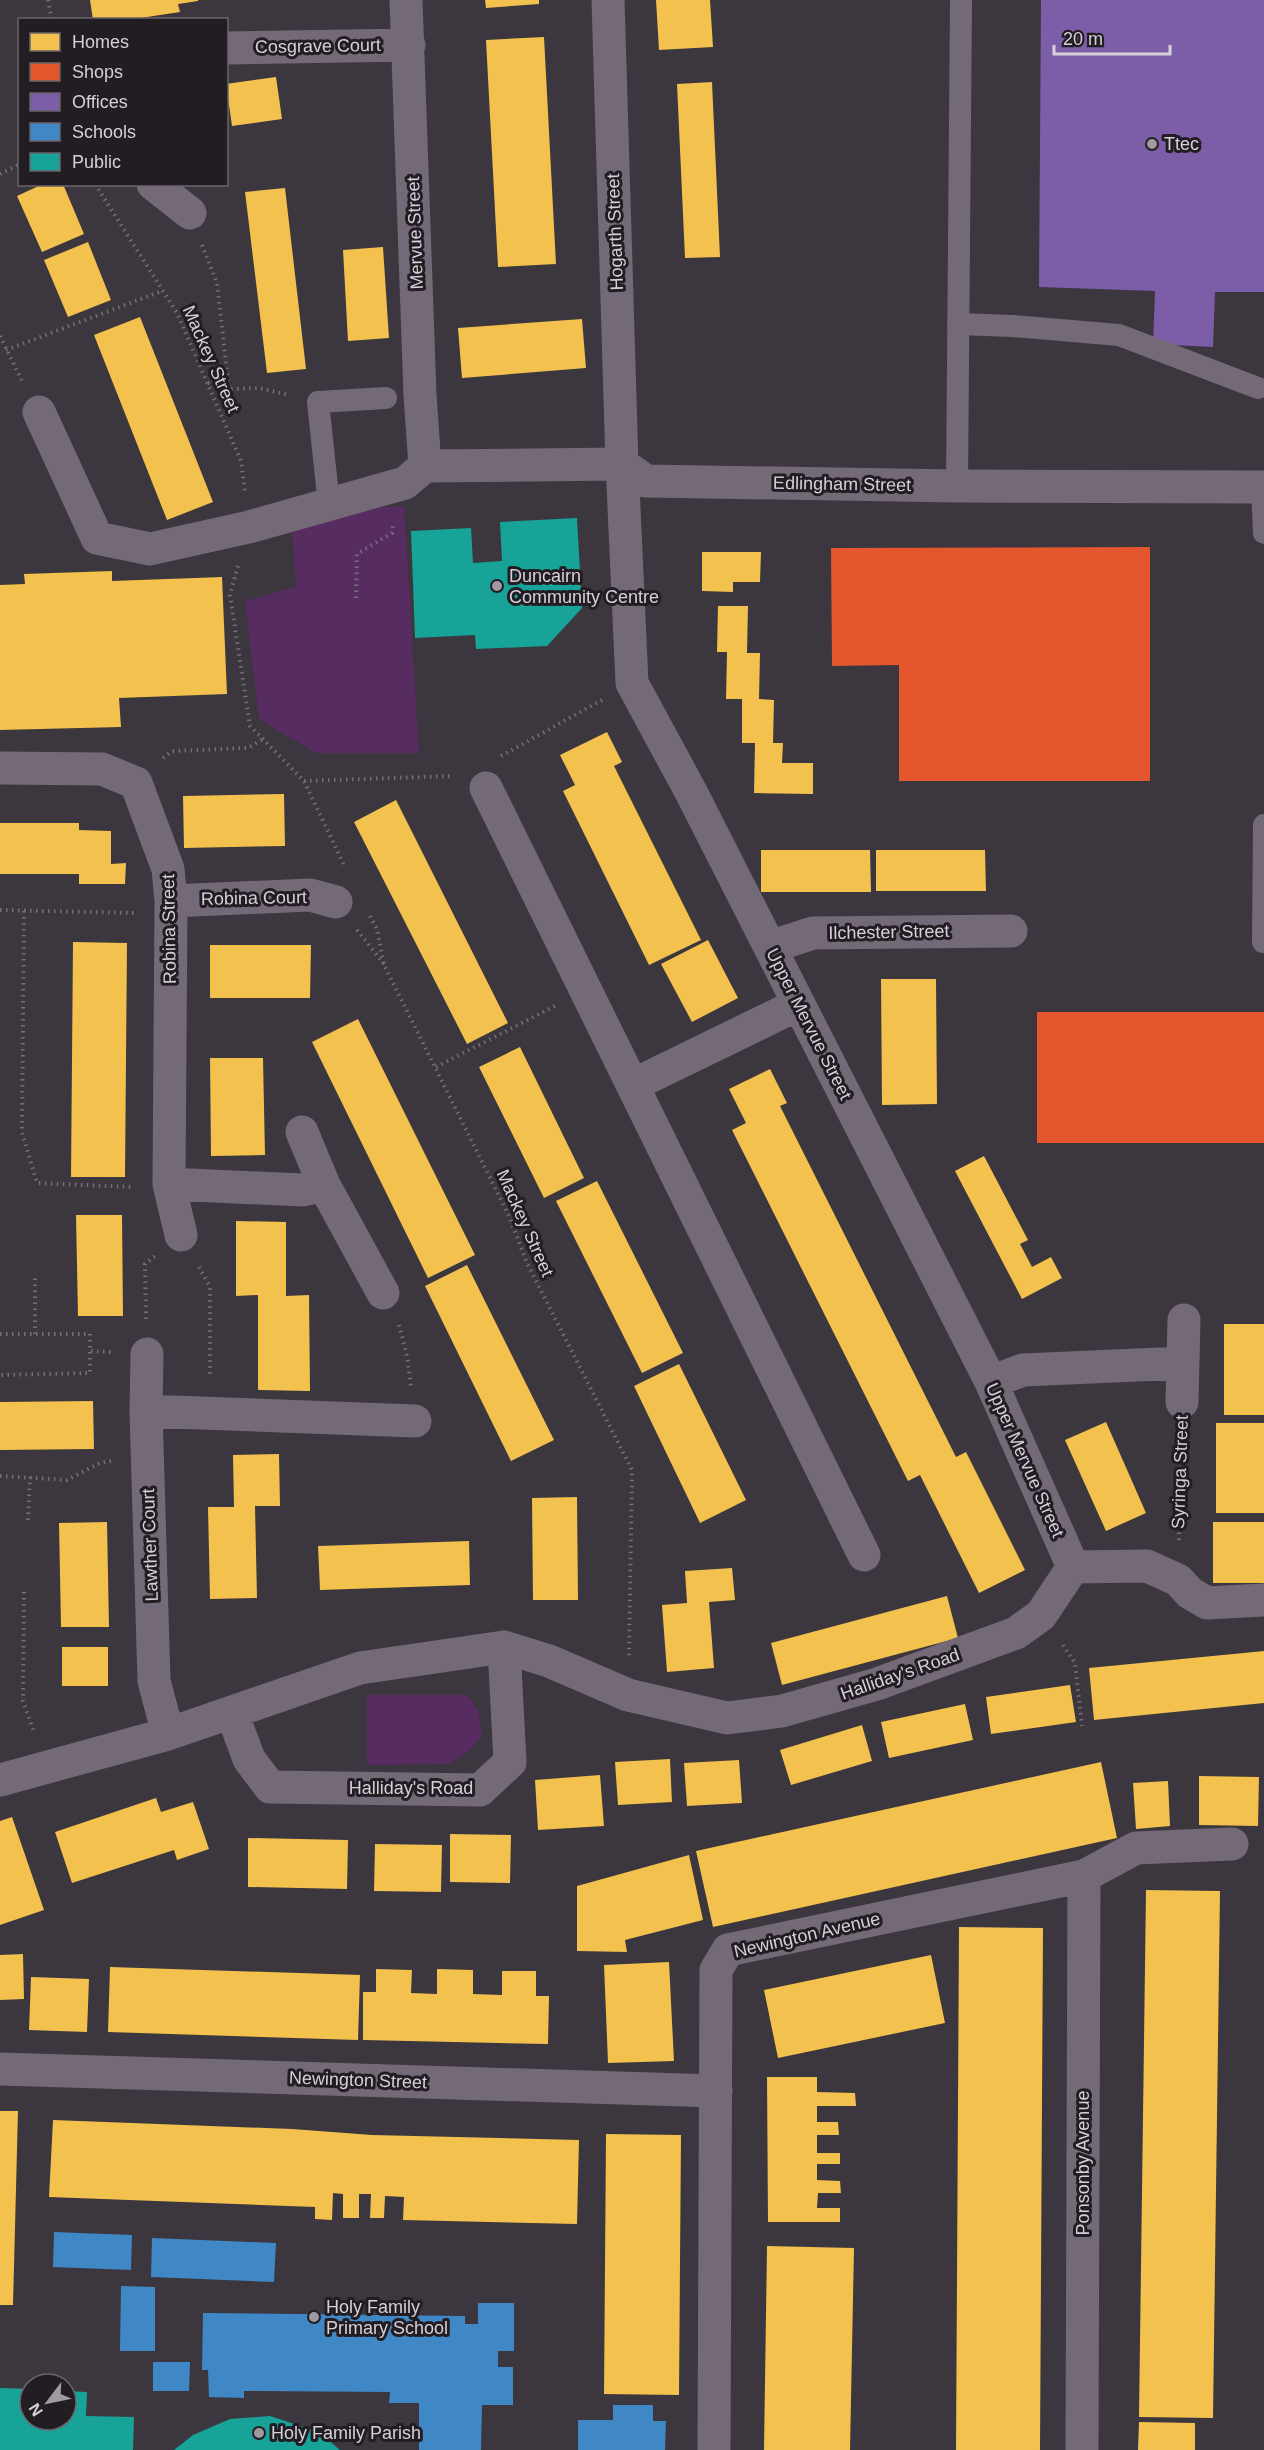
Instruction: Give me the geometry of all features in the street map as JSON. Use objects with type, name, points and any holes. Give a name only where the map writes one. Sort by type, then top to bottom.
[{"type":"street","name":"Mervue Street","points":[[406,0],[420,395],[425,466]]},
{"type":"street","name":"Hogarth Street","points":[[608,0],[622,464]]},
{"type":"street","name":"Cosgrave Court","points":[[228,48],[408,45]]},
{"type":"street","points":[[156,186],[190,213]]},
{"type":"street","points":[[39,411],[97,538],[150,549],[249,528],[405,483],[425,466],[622,464]]},
{"type":"street","name":"Edlingham Street","points":[[622,464],[646,481],[957,486],[1263,487]]},
{"type":"street","name":"Upper Mervue Street","points":[[622,464],[632,683],[770,947],[990,1382],[1073,1567]]},
{"type":"street","points":[[0,768],[102,769],[136,783]]},
{"type":"street","name":"Robina Street","points":[[136,783],[168,868],[171,901],[169,1184],[181,1235]]},
{"type":"street","points":[[486,788],[864,1556]]},
{"type":"street","name":"Robina Court","points":[[171,901],[310,895],[342,888]]},
{"type":"street","name":"Ilchester Street","points":[[770,947],[813,933],[1011,930]]},
{"type":"street","points":[[633,1085],[799,1004]]},
{"type":"street","points":[[302,1132],[324,1185],[390,1305]]},
{"type":"street","points":[[169,1184],[303,1190],[324,1185]]},
{"type":"street","name":"Syringa Street","points":[[1182,1402],[1184,1320]]},
{"type":"street","name":"Lawther Court","points":[[147,1354],[146,1411],[154,1681],[168,1734]]},
{"type":"street","points":[[990,1382],[1023,1370],[1183,1364]]},
{"type":"street","points":[[146,1411],[415,1421]]},
{"type":"street","points":[[1073,1567],[1148,1566],[1178,1580],[1190,1593],[1207,1603],[1264,1600]]},
{"type":"street","name":"Halliday's Road","points":[[0,1780],[168,1734],[360,1668],[504,1647],[549,1661],[628,1695],[727,1718],[782,1712],[877,1684],[1016,1633],[1041,1616],[1073,1567]]},
{"type":"street","name":"Halliday's Road","points":[[232,1713],[249,1759],[270,1786],[480,1790],[510,1762],[504,1647]]},
{"type":"street","name":"Newington Avenue","points":[[714,2450],[716,1970],[728,1950],[1084,1876],[1136,1848],[1232,1844]]},
{"type":"street","name":"Ponsonby Avenue","points":[[1082,2450],[1084,1876]]},
{"type":"street","name":"Newington Street","points":[[0,2069],[716,2091]]},
{"type":"lane","points":[[957,486],[961,0]]},
{"type":"lane","points":[[958,324],[1119,335],[1258,388]]},
{"type":"lane","points":[[329,505],[318,402],[386,398]]},
{"type":"lane","points":[[1263,487],[1264,533]]},
{"type":"lane","points":[[1263,942],[1264,825]]},
{"type":"path","points":[[48,0],[52,18]]},
{"type":"path","points":[[0,174],[18,165]]},
{"type":"path","name":"Mackey Street","points":[[97,186],[177,313],[241,461],[249,528]]},
{"type":"path","points":[[190,213],[217,283],[229,389]]},
{"type":"path","points":[[6,350],[162,291]]},
{"type":"path","points":[[0,336],[39,411]]},
{"type":"path","points":[[208,383],[229,389],[259,388],[318,402]]},
{"type":"path","points":[[356,598],[357,554],[392,533],[394,507],[392,486]]},
{"type":"path","points":[[249,528],[230,595],[250,726],[304,781],[342,888],[384,965]]},
{"type":"path","points":[[136,783],[172,751],[248,748],[263,739]]},
{"type":"path","points":[[0,910],[140,913],[171,901]]},
{"type":"path","points":[[24,910],[22,1132],[37,1183],[139,1187],[169,1184]]},
{"type":"path","name":"Mackey Street","points":[[367,910],[377,928],[384,965],[509,1216],[527,1263],[632,1470],[628,1695]]},
{"type":"path","points":[[436,1067],[587,990]]},
{"type":"path","points":[[147,1354],[145,1264],[181,1235],[210,1287],[210,1413]]},
{"type":"path","points":[[34,1334],[35,1274]]},
{"type":"path","points":[[390,1305],[407,1356]]},
{"type":"path","points":[[0,1334],[90,1334],[91,1352],[90,1372],[0,1375]]},
{"type":"path","name":"Syringa Street","points":[[1178,1580],[1182,1402]]},
{"type":"path","points":[[0,1476],[67,1480],[100,1463],[148,1456]]},
{"type":"path","points":[[28,1520],[30,1477]]},
{"type":"path","points":[[24,1592],[23,1701],[46,1767]]},
{"type":"path","points":[[1041,1616],[1075,1663],[1083,1726]]},
{"type":"shaded area","points":[[404,506],[419,753],[316,753],[259,719],[245,601],[296,587],[292,530],[359,509]]},
{"type":"shaded area","points":[[367,1695],[467,1695],[478,1709],[482,1736],[467,1753],[448,1764],[367,1765]]},
{"type":"building: Homes","points":[[90,0],[198,0],[178,4],[180,12],[140,18],[93,18]]},
{"type":"building: Homes","points":[[485,0],[539,0],[539,4],[486,8]]},
{"type":"building: Homes","points":[[656,0],[710,0],[713,47],[659,50]]},
{"type":"building: Homes","points":[[544,37],[556,264],[498,267],[486,40]]},
{"type":"building: Homes","points":[[276,77],[282,119],[232,126],[228,84]]},
{"type":"building: Homes","points":[[712,82],[720,257],[685,258],[677,84]]},
{"type":"building: Homes","points":[[39,186],[64,186],[84,234],[42,252],[17,196]]},
{"type":"building: Homes","points":[[285,188],[306,369],[267,373],[245,192]]},
{"type":"building: Homes","points":[[88,242],[111,300],[68,317],[44,260]]},
{"type":"building: Homes","points":[[383,247],[389,338],[348,341],[343,250]]},
{"type":"building: Homes","points":[[140,317],[213,502],[167,520],[94,335]]},
{"type":"building: Homes","points":[[582,319],[586,368],[462,378],[458,328]]},
{"type":"building: Homes","points":[[702,552],[761,552],[760,582],[733,582],[733,592],[702,591]]},
{"type":"building: Homes","points":[[112,571],[112,581],[222,577],[227,694],[119,698],[121,727],[0,730],[0,585],[25,584],[24,574]]},
{"type":"building: Homes","points":[[718,606],[748,606],[747,653],[760,653],[759,699],[774,700],[773,743],[783,743],[782,763],[813,763],[813,794],[754,793],[755,743],[742,743],[742,699],[726,699],[727,652],[717,652]]},
{"type":"building: Homes","points":[[607,732],[622,762],[614,766],[701,940],[649,965],[563,791],[575,785],[560,755]]},
{"type":"building: Homes","points":[[284,794],[285,846],[184,848],[183,796]]},
{"type":"building: Homes","points":[[396,800],[508,1023],[467,1044],[354,822]]},
{"type":"building: Homes","points":[[0,823],[79,823],[79,830],[111,831],[111,864],[126,863],[125,884],[79,884],[79,874],[0,874]]},
{"type":"building: Homes","points":[[761,850],[870,850],[871,892],[761,892]]},
{"type":"building: Homes","points":[[876,850],[985,850],[986,891],[876,891]]},
{"type":"building: Homes","points":[[708,940],[738,998],[692,1022],[661,964]]},
{"type":"building: Homes","points":[[73,942],[127,943],[125,1177],[71,1177]]},
{"type":"building: Homes","points":[[210,945],[311,945],[310,998],[210,998]]},
{"type":"building: Homes","points":[[881,979],[936,979],[937,1104],[882,1105]]},
{"type":"building: Homes","points":[[358,1019],[475,1255],[428,1278],[312,1042]]},
{"type":"building: Homes","points":[[520,1047],[584,1178],[544,1198],[479,1067]]},
{"type":"building: Homes","points":[[210,1058],[263,1058],[265,1155],[211,1156]]},
{"type":"building: Homes","points":[[770,1069],[787,1103],[780,1106],[956,1457],[966,1452],[1025,1570],[979,1593],[920,1475],[908,1481],[732,1130],[746,1123],[729,1089]]},
{"type":"building: Homes","points":[[984,1156],[1028,1240],[1020,1244],[1032,1267],[1051,1257],[1062,1278],[1022,1299],[955,1171]]},
{"type":"building: Homes","points":[[597,1181],[683,1353],[642,1373],[556,1201]]},
{"type":"building: Homes","points":[[76,1215],[122,1215],[123,1316],[78,1316]]},
{"type":"building: Homes","points":[[236,1221],[286,1222],[286,1296],[309,1295],[310,1391],[258,1390],[258,1295],[236,1296]]},
{"type":"building: Homes","points":[[467,1265],[554,1440],[511,1461],[425,1286]]},
{"type":"building: Homes","points":[[1224,1324],[1264,1324],[1264,1415],[1224,1415]]},
{"type":"building: Homes","points":[[679,1364],[746,1500],[700,1523],[634,1386]]},
{"type":"building: Homes","points":[[93,1401],[94,1449],[0,1450],[0,1402]]},
{"type":"building: Homes","points":[[1106,1422],[1146,1513],[1106,1531],[1065,1440]]},
{"type":"building: Homes","points":[[1216,1423],[1264,1423],[1264,1513],[1216,1513]]},
{"type":"building: Homes","points":[[279,1454],[280,1506],[255,1506],[257,1598],[210,1599],[208,1507],[234,1507],[233,1455]]},
{"type":"building: Homes","points":[[577,1497],[578,1600],[533,1600],[532,1498]]},
{"type":"building: Homes","points":[[107,1522],[109,1627],[61,1627],[59,1523]]},
{"type":"building: Homes","points":[[1213,1522],[1264,1522],[1264,1583],[1213,1583]]},
{"type":"building: Homes","points":[[469,1541],[470,1585],[320,1590],[318,1546]]},
{"type":"building: Homes","points":[[732,1568],[735,1600],[709,1602],[714,1668],[667,1672],[662,1605],[687,1603],[685,1571]]},
{"type":"building: Homes","points":[[947,1596],[958,1638],[782,1685],[771,1643]]},
{"type":"building: Homes","points":[[62,1647],[108,1647],[108,1686],[62,1686]]},
{"type":"building: Homes","points":[[1264,1651],[1264,1703],[1094,1720],[1089,1668]]},
{"type":"building: Homes","points":[[1070,1685],[1076,1722],[991,1734],[986,1697]]},
{"type":"building: Homes","points":[[965,1704],[973,1740],[889,1758],[881,1722]]},
{"type":"building: Homes","points":[[862,1725],[872,1761],[791,1785],[780,1750]]},
{"type":"building: Homes","points":[[670,1759],[672,1802],[618,1805],[615,1762]]},
{"type":"building: Homes","points":[[739,1760],[742,1803],[687,1806],[684,1763]]},
{"type":"building: Homes","points":[[1101,1762],[1117,1838],[713,1927],[696,1851]]},
{"type":"building: Homes","points":[[600,1775],[604,1826],[538,1830],[535,1780]]},
{"type":"building: Homes","points":[[1199,1776],[1259,1777],[1258,1826],[1199,1825]]},
{"type":"building: Homes","points":[[1168,1781],[1170,1826],[1136,1829],[1133,1783]]},
{"type":"building: Homes","points":[[156,1798],[161,1812],[193,1802],[209,1849],[177,1860],[174,1850],[72,1883],[55,1832]]},
{"type":"building: Homes","points":[[12,1817],[44,1910],[0,1925],[0,1821]]},
{"type":"building: Homes","points":[[450,1834],[511,1835],[510,1883],[450,1882]]},
{"type":"building: Homes","points":[[248,1838],[348,1840],[347,1889],[248,1887]]},
{"type":"building: Homes","points":[[375,1844],[442,1845],[441,1892],[374,1891]]},
{"type":"building: Homes","points":[[689,1855],[703,1920],[625,1940],[627,1952],[577,1951],[577,1886]]},
{"type":"building: Homes","points":[[1146,1890],[1220,1891],[1213,2418],[1139,2417]]},
{"type":"building: Homes","points":[[959,1927],[1043,1928],[1040,2450],[956,2450]]},
{"type":"building: Homes","points":[[23,1954],[24,1999],[0,2000],[0,1955]]},
{"type":"building: Homes","points":[[931,1955],[945,2023],[778,2058],[764,1990]]},
{"type":"building: Homes","points":[[669,1962],[674,2061],[608,2063],[604,1965]]},
{"type":"building: Homes","points":[[110,1967],[360,1975],[358,2040],[108,2032]]},
{"type":"building: Homes","points":[[376,1969],[412,1970],[411,1993],[437,1994],[437,1969],[473,1970],[473,1994],[502,1995],[502,1971],[536,1971],[536,1996],[549,1996],[548,2044],[363,2040],[363,1992],[376,1992]]},
{"type":"building: Homes","points":[[31,1977],[89,1979],[87,2032],[29,2030]]},
{"type":"building: Homes","points":[[767,2077],[817,2077],[817,2092],[855,2093],[856,2106],[817,2106],[817,2122],[838,2122],[839,2135],[817,2135],[817,2153],[840,2153],[840,2164],[817,2164],[817,2180],[840,2181],[841,2193],[818,2193],[817,2208],[840,2208],[840,2222],[768,2222]]},
{"type":"building: Homes","points":[[0,2111],[18,2111],[13,2305],[0,2305]]},
{"type":"building: Homes","points":[[53,2120],[292,2129],[372,2135],[579,2140],[577,2224],[403,2220],[404,2197],[385,2196],[384,2218],[370,2218],[371,2194],[359,2194],[359,2218],[343,2218],[343,2194],[333,2193],[332,2220],[315,2219],[315,2207],[49,2197]]},
{"type":"building: Homes","points":[[606,2134],[681,2135],[679,2395],[604,2394]]},
{"type":"building: Homes","points":[[767,2246],[854,2248],[850,2450],[764,2450]]},
{"type":"building: Homes","points":[[1139,2422],[1195,2423],[1195,2450],[1138,2450]]},
{"type":"building: Shops","points":[[1150,547],[1150,781],[899,781],[899,665],[832,666],[831,548]]},
{"type":"building: Shops","points":[[1037,1012],[1264,1012],[1264,1143],[1037,1143]]},
{"type":"building: Offices","name":"Ttec","points":[[1041,0],[1264,0],[1264,292],[1215,292],[1213,347],[1153,344],[1155,291],[1039,287]]},
{"type":"building: Schools","points":[[54,2232],[132,2235],[131,2270],[53,2267]]},
{"type":"building: Schools","points":[[152,2238],[276,2243],[274,2282],[151,2277]]},
{"type":"building: Schools","points":[[121,2286],[155,2287],[155,2351],[120,2351]]},
{"type":"building: Schools","points":[[478,2303],[514,2303],[514,2351],[498,2351],[498,2367],[513,2367],[513,2405],[482,2405],[481,2450],[419,2450],[419,2403],[389,2403],[390,2392],[244,2391],[244,2398],[209,2397],[208,2370],[202,2370],[203,2313],[465,2316],[465,2324],[478,2324]]},
{"type":"building: Schools","points":[[153,2362],[190,2362],[189,2391],[153,2391]]},
{"type":"building: Schools","points":[[613,2405],[653,2405],[653,2421],[666,2421],[665,2450],[578,2450],[578,2420],[613,2420]]},
{"type":"building: Public","name":"Duncairn Community Centre","points":[[577,518],[582,608],[547,646],[476,649],[475,635],[415,638],[411,531],[471,528],[473,563],[502,561],[500,522]]},
{"type":"building: Public","points":[[0,2388],[18,2389],[18,2432],[78,2432],[78,2392],[87,2392],[86,2416],[134,2417],[133,2450],[0,2450]]},
{"type":"building: Public","name":"Holy Family Parish","points":[[270,2416],[319,2432],[340,2450],[174,2450],[193,2435],[230,2419]]},
{"type":"place","name":"Ttec","points":[[1152,144]]},
{"type":"place","name":"Duncairn Community Centre","points":[[497,586]]},
{"type":"place","name":"Holy Family Primary School","points":[[314,2317]]},
{"type":"place","name":"Holy Family Parish","points":[[259,2433]]}]
